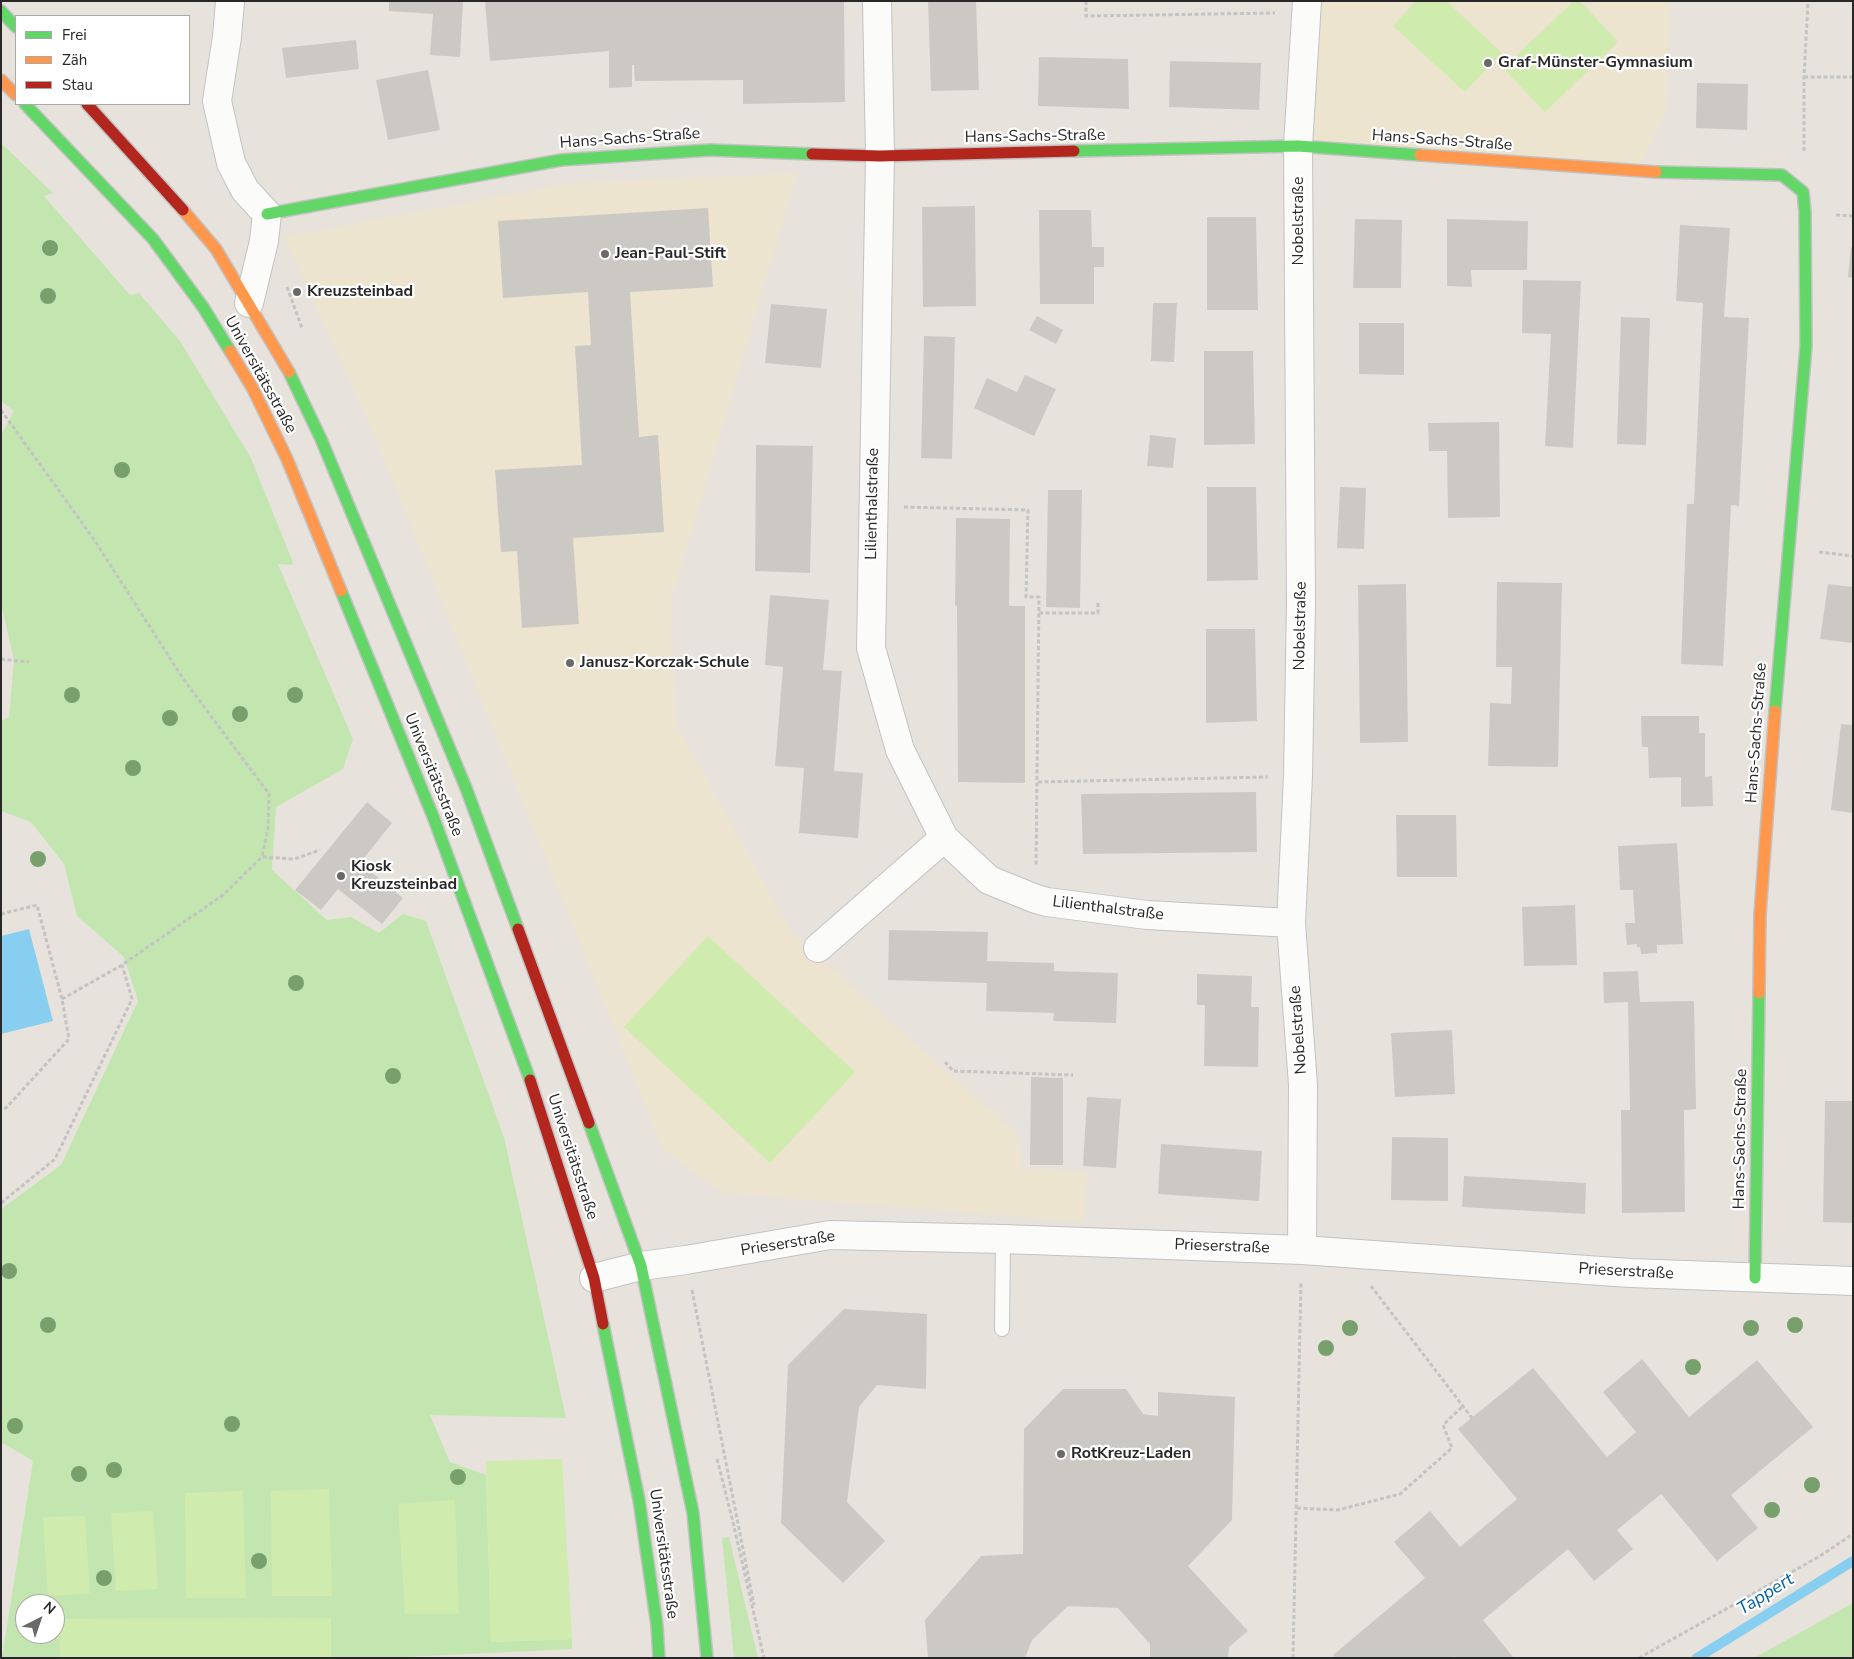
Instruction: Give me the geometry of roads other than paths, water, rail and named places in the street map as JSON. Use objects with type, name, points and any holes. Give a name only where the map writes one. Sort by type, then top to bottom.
[{"type":"main road","points":[[1,11],[15,26]]},
{"type":"main road","points":[[1,80],[15,94]]},
{"type":"main road","name":"Universitätsstraße","points":[[26,105],[153,239],[204,307],[258,398],[287,459],[434,819],[531,1083],[594,1278],[639,1500],[657,1626],[659,1658]]},
{"type":"main road","name":"Universitätsstraße","points":[[87,105],[216,248],[287,369],[321,439],[466,788],[641,1266],[693,1512],[707,1658]]},
{"type":"main road","name":"Hans-Sachs-Straße","points":[[266,214],[561,160],[710,150],[880,156],[1298,146],[1639,172],[1782,175],[1803,192],[1805,212],[1806,346],[1775,709],[1760,914],[1755,1278]]},
{"type":"street","points":[[230,1],[228,37],[217,101],[231,163],[245,190],[266,214],[264,241],[248,303]]},
{"type":"street","name":"Lilienthalstraße","points":[[877,1],[880,156],[870,648],[900,750],[944,838],[989,880],[1036,899],[1147,915],[1291,923]]},
{"type":"street","name":"Nobelstraße","points":[[1302,1250],[1303,1086],[1291,923],[1298,776],[1301,603],[1298,146],[1307,7]]},
{"type":"street","points":[[818,948],[944,838]]},
{"type":"street","name":"Prieserstraße","points":[[594,1278],[641,1266],[830,1235],[1302,1250],[1630,1273],[1853,1281]]},
{"type":"lane","points":[[1002,1329],[1003,1239]]},
{"type":"water","points":[[29,929],[53,1021],[1,1034],[1,936]]},
{"type":"waterway","name":"Tappert","points":[[1697,1658],[1853,1561]]},
{"type":"place","name":"Graf-Münster-Gymnasium","points":[[1488,63]]},
{"type":"place","name":"Jean-Paul-Stift","points":[[605,254]]},
{"type":"place","name":"Kreuzsteinbad","points":[[297,292]]},
{"type":"place","name":"Janusz-Korczak-Schule","points":[[570,663]]},
{"type":"place","name":"Kiosk Kreuzsteinbad","points":[[341,876]]},
{"type":"place","name":"RotKreuz-Laden","points":[[1061,1454]]}]
